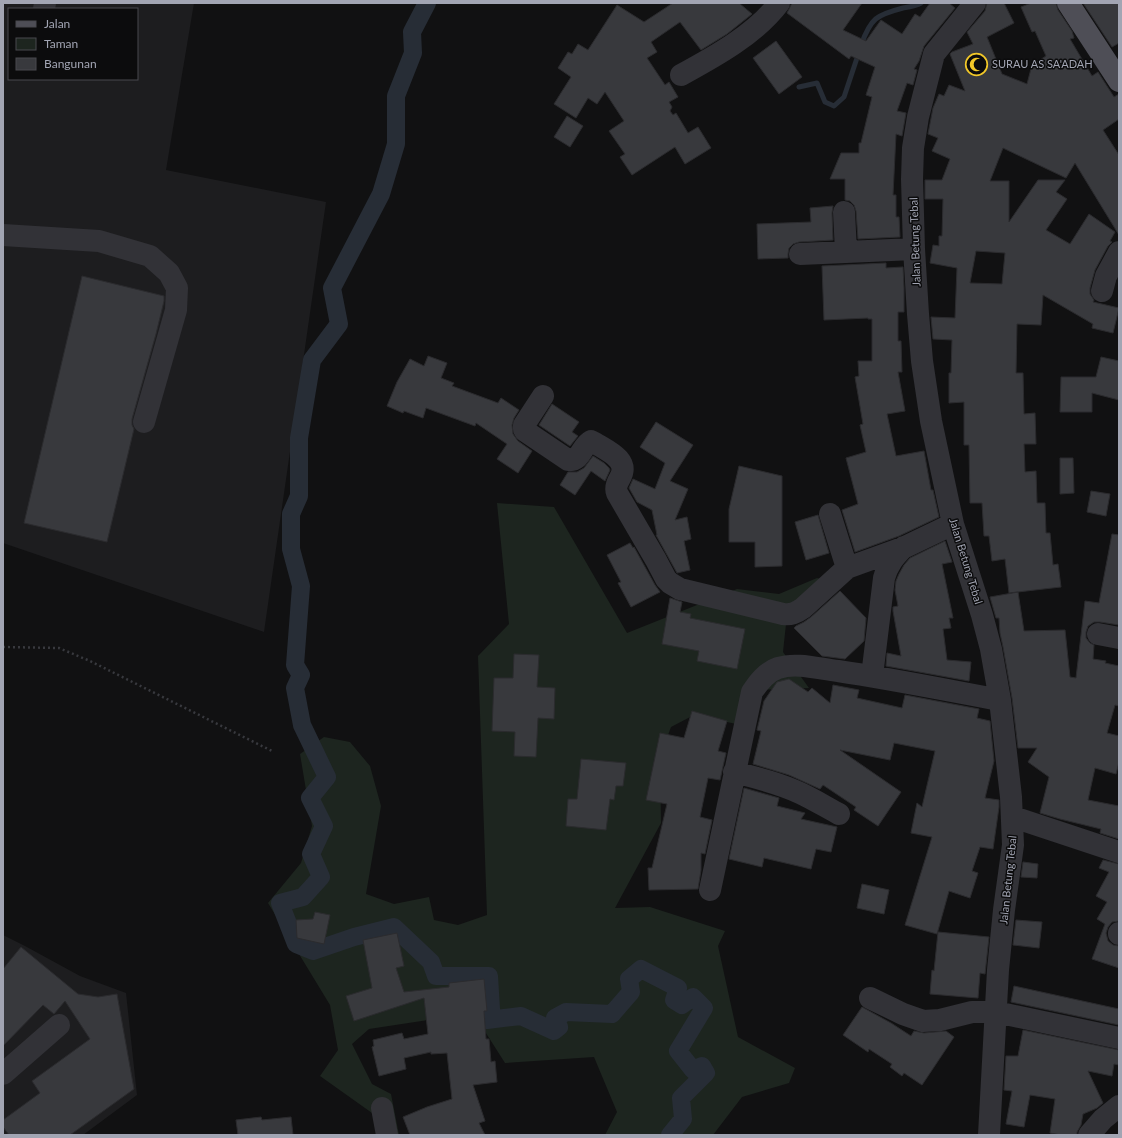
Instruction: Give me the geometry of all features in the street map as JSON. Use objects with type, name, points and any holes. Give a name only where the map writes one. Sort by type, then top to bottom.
[{"type":"main road","points":[[1068,3],[1118,78]]},
{"type":"street","points":[[680,75],[719,54],[760,24],[768,17],[779,3]]},
{"type":"street","name":"Jalan Betung Tebal","points":[[975,3],[934,54],[918,117],[913,148],[912,179],[918,314],[922,361],[931,421],[953,524],[984,622],[992,656],[1000,700],[1013,817],[1013,845],[1004,910],[996,1012],[989,1135]]},
{"type":"street","points":[[844,212],[846,251]]},
{"type":"street","points":[[3,235],[99,241],[150,256],[169,273],[177,288],[176,310],[144,422]]},
{"type":"street","points":[[800,254],[914,249]]},
{"type":"street","points":[[1102,291],[1106,276],[1119,252]]},
{"type":"street","points":[[543,396],[524,425],[525,431],[570,461],[576,459],[587,443],[591,441],[595,442],[619,460],[623,467],[621,476],[616,486],[616,493],[666,579],[674,587],[680,589],[782,614],[788,614],[803,608],[847,568],[904,547],[953,524]]},
{"type":"street","points":[[830,514],[847,568]]},
{"type":"street","points":[[872,676],[884,578],[890,562],[904,547]]},
{"type":"street","points":[[710,890],[752,692],[767,674],[777,668],[796,666],[872,676],[1000,700]]},
{"type":"street","points":[[734,772],[777,783],[790,788],[839,814]]},
{"type":"street","points":[[1013,817],[1119,852]]},
{"type":"street","points":[[870,998],[903,1014],[923,1021],[940,1020],[972,1012],[996,1012],[1119,1038]]},
{"type":"street","points":[[3,1074],[59,1025]]},
{"type":"street","points":[[1089,1135],[1103,1119],[1119,1106]]},
{"type":"street","points":[[382,1108],[387,1135]]},
{"type":"path","points":[[3,647],[59,648],[90,661],[272,751]]},
{"type":"shaded area","points":[[3,3],[194,3],[166,170],[326,202],[264,632],[3,543]]},
{"type":"shaded area","points":[[3,935],[80,976],[126,993],[137,1095],[83,1135],[3,1135]]},
{"type":"green space","points":[[497,503],[554,507],[627,633],[737,589],[779,594],[817,578],[835,582],[786,624],[783,652],[809,688],[756,690],[741,725],[694,715],[671,727],[660,757],[661,823],[615,908],[650,907],[725,931],[718,946],[738,1037],[795,1068],[789,1083],[742,1097],[713,1135],[605,1135],[617,1112],[594,1057],[505,1063],[477,1019],[461,1015],[369,1029],[352,1044],[372,1084],[391,1094],[399,1135],[380,1135],[372,1113],[320,1076],[338,1050],[330,1005],[268,903],[301,863],[312,826],[300,754],[324,737],[350,742],[370,766],[381,806],[366,894],[394,904],[429,897],[434,920],[458,925],[487,915],[478,656],[509,624]]},
{"type":"building","points":[[673,3],[739,3],[752,14],[727,34],[701,50],[680,22],[651,42],[657,52],[647,58],[665,85],[669,82],[678,97],[669,102],[672,107],[670,111],[673,115],[676,113],[688,133],[698,127],[711,148],[685,164],[675,147],[632,175],[620,157],[625,154],[609,131],[624,121],[605,92],[597,104],[588,98],[576,118],[554,104],[571,77],[558,68],[568,52],[572,54],[578,44],[588,50],[617,5],[644,22]]},
{"type":"building","points":[[792,3],[862,3],[843,30],[866,41],[881,20],[902,34],[915,14],[920,17],[930,3],[949,3],[955,8],[924,46],[919,61],[914,69],[917,70],[913,85],[907,83],[897,111],[906,113],[902,136],[896,134],[893,195],[896,195],[896,217],[899,217],[900,237],[858,239],[856,211],[854,205],[850,201],[845,200],[845,179],[830,179],[841,153],[859,153],[859,143],[861,143],[872,97],[866,95],[875,67],[851,56],[849,59],[787,13]]},
{"type":"building","points":[[987,3],[1004,3],[1014,23],[987,37],[1002,74],[1027,84],[1032,65],[1046,56],[1035,31],[1032,32],[1021,7],[1031,3],[1056,3],[1058,10],[1072,31],[1074,38],[1070,39],[1092,76],[1098,72],[1114,97],[1119,94],[1119,119],[1103,130],[1119,155],[1119,235],[1075,163],[1066,178],[1003,148],[990,181],[1009,181],[1009,222],[1038,180],[1065,180],[1056,192],[1067,199],[1046,230],[1070,244],[1089,214],[1115,232],[1110,241],[1112,242],[1108,246],[1095,270],[1090,288],[1090,294],[1094,300],[1093,302],[1119,308],[1113,333],[1092,328],[1093,324],[1043,295],[1041,325],[1017,324],[1016,373],[1023,373],[1024,414],[1035,413],[1036,444],[1024,444],[1025,472],[1036,471],[1037,503],[1045,503],[1046,533],[1050,533],[1053,565],[1058,564],[1061,587],[1009,593],[1005,559],[992,561],[989,536],[984,536],[982,503],[970,503],[969,445],[964,445],[964,402],[949,403],[949,373],[951,373],[952,340],[933,339],[931,317],[955,318],[957,268],[930,263],[933,245],[939,246],[939,236],[942,236],[943,199],[925,199],[925,180],[942,180],[950,159],[932,151],[938,138],[928,134],[933,108],[939,94],[944,96],[949,85],[965,91],[950,54],[973,44],[967,32],[985,11]],"holes":[[[976,251],[1005,253],[1002,284],[970,283]]]},
{"type":"building","points":[[1083,3],[1119,3],[1119,43],[1112,47]]},
{"type":"building","points":[[776,41],[802,77],[779,94],[753,58]]},
{"type":"building","points":[[567,116],[583,126],[570,147],[554,137]]},
{"type":"building","points":[[833,206],[833,240],[799,242],[793,244],[789,248],[788,258],[758,259],[757,224],[811,222],[810,208]]},
{"type":"building","points":[[886,263],[886,268],[903,267],[904,312],[898,312],[898,341],[901,341],[902,372],[898,372],[905,411],[887,414],[896,456],[924,451],[931,490],[933,490],[939,517],[899,536],[855,552],[842,510],[858,504],[846,458],[866,452],[860,425],[863,424],[855,377],[859,376],[858,361],[872,361],[872,319],[824,320],[822,266]]},
{"type":"building","points":[[82,276],[164,296],[156,334],[132,419],[134,429],[107,542],[24,523]]},
{"type":"building","points":[[428,356],[447,363],[441,378],[454,383],[452,386],[498,403],[501,398],[519,410],[512,425],[513,434],[518,441],[532,451],[518,473],[497,459],[507,444],[476,423],[475,426],[426,408],[423,418],[404,411],[403,413],[387,406],[397,382],[410,359],[424,366]]},
{"type":"building","points":[[1101,357],[1119,361],[1119,400],[1092,393],[1092,412],[1060,412],[1061,377],[1096,377]]},
{"type":"building","points":[[552,404],[579,422],[572,432],[578,436],[570,446],[539,425]]},
{"type":"building","points":[[656,422],[693,445],[670,481],[688,489],[675,520],[687,517],[691,539],[684,541],[690,570],[677,573],[656,535],[652,510],[637,502],[629,488],[633,479],[655,489],[665,463],[640,447]]},
{"type":"building","points":[[593,456],[604,463],[610,470],[605,481],[591,471],[575,495],[560,485],[568,472],[577,472],[584,468]]},
{"type":"building","points":[[1060,458],[1073,458],[1074,493],[1060,494]]},
{"type":"building","points":[[739,466],[782,476],[782,566],[755,567],[755,542],[729,542],[729,509]]},
{"type":"building","points":[[1091,491],[1110,494],[1106,516],[1087,512]]},
{"type":"building","points":[[818,515],[829,553],[806,560],[795,522]]},
{"type":"building","points":[[1112,534],[1119,535],[1119,625],[1094,622],[1088,626],[1086,638],[1094,645],[1093,659],[1106,661],[1105,663],[1119,666],[1119,706],[1115,705],[1107,733],[1119,736],[1119,762],[1116,774],[1095,768],[1088,800],[1119,806],[1119,839],[1100,833],[1101,829],[1040,813],[1049,777],[1028,762],[1037,748],[1018,748],[1012,698],[1000,633],[999,618],[996,618],[990,597],[1018,592],[1024,631],[1065,630],[1070,677],[1076,678],[1085,601],[1099,603]]},
{"type":"building","points":[[945,541],[952,562],[942,564],[953,618],[949,618],[951,628],[943,629],[947,660],[971,662],[969,681],[886,666],[887,653],[901,656],[893,611],[893,607],[898,606],[895,590],[896,581],[899,574],[910,558]]},
{"type":"building","points":[[630,543],[633,548],[634,547],[660,592],[631,607],[618,583],[621,582],[607,555]]},
{"type":"building","points":[[840,591],[866,618],[864,641],[845,659],[822,656],[794,628],[811,617]]},
{"type":"building","points":[[670,598],[682,602],[680,612],[691,614],[690,618],[745,629],[737,669],[697,661],[699,651],[662,644]]},
{"type":"building","points":[[514,654],[539,655],[537,687],[555,688],[554,719],[538,718],[536,757],[514,756],[515,732],[492,731],[494,678],[513,678]]},
{"type":"building","points":[[789,679],[808,692],[812,688],[830,703],[833,685],[859,690],[857,698],[902,708],[905,695],[979,709],[977,718],[990,721],[994,761],[985,798],[999,800],[993,849],[980,847],[972,871],[978,873],[970,898],[949,891],[937,934],[905,925],[932,837],[911,833],[917,803],[922,807],[935,751],[894,743],[890,760],[840,750],[901,792],[878,826],[854,810],[856,807],[823,785],[820,789],[789,775],[753,764],[761,731],[757,730],[764,701],[777,682]]},
{"type":"building","points":[[692,711],[727,721],[718,751],[726,753],[720,780],[708,778],[700,817],[712,820],[705,854],[701,853],[701,870],[698,889],[649,890],[648,868],[652,868],[667,804],[646,800],[660,733],[684,738]]},
{"type":"building","points":[[581,759],[626,763],[623,786],[616,786],[614,800],[610,799],[606,830],[566,826],[568,799],[577,799]]},
{"type":"building","points":[[744,788],[779,798],[777,806],[805,813],[801,819],[837,827],[831,852],[816,849],[811,869],[764,858],[762,867],[729,859]]},
{"type":"building","points":[[1103,860],[1119,864],[1119,921],[1112,922],[1106,933],[1108,941],[1113,945],[1119,946],[1119,968],[1092,959],[1105,924],[1097,919],[1107,902],[1096,896],[1109,872],[1099,868]]},
{"type":"building","points":[[1023,862],[1038,864],[1037,878],[1021,877]]},
{"type":"building","points":[[862,884],[889,890],[884,914],[857,908]]},
{"type":"building","points":[[315,912],[330,915],[324,944],[297,938],[296,920],[313,919]]},
{"type":"building","points":[[1016,920],[1042,922],[1039,948],[1013,945]]},
{"type":"building","points":[[938,932],[989,937],[985,974],[980,973],[978,998],[930,994]]},
{"type":"building","points":[[397,933],[404,966],[396,968],[404,992],[449,987],[449,983],[484,979],[487,1011],[484,1011],[486,1039],[489,1039],[491,1062],[495,1061],[497,1082],[473,1085],[485,1121],[479,1123],[485,1135],[410,1135],[403,1117],[452,1099],[447,1053],[431,1054],[431,1052],[404,1058],[406,1069],[379,1076],[372,1047],[374,1046],[373,1040],[402,1033],[404,1039],[428,1034],[424,998],[354,1021],[346,996],[372,988],[363,940]]},
{"type":"building","points":[[21,947],[78,994],[98,997],[117,994],[134,1089],[70,1135],[9,1135],[3,1127],[3,1120],[40,1093],[32,1081],[90,1039],[65,1001],[54,1014],[43,1005],[3,1046],[3,969]]},
{"type":"building","points":[[1014,986],[1119,1009],[1119,1025],[1011,1002]]},
{"type":"building","points":[[862,1007],[911,1036],[914,1031],[924,1033],[946,1031],[954,1037],[922,1085],[904,1073],[902,1076],[890,1067],[892,1064],[869,1049],[868,1052],[843,1035]]},
{"type":"building","points":[[1023,1030],[1119,1050],[1119,1065],[1114,1064],[1112,1076],[1088,1071],[1103,1103],[1097,1108],[1083,1114],[1077,1135],[1050,1133],[1055,1099],[1030,1095],[1024,1127],[1006,1124],[1012,1091],[1004,1090],[1006,1056],[1018,1056]]},
{"type":"building","points":[[261,1117],[262,1120],[291,1117],[293,1135],[238,1135],[236,1120]]},
{"type":"waterway","points":[[427,3],[412,32],[413,53],[396,96],[396,144],[381,194],[332,288],[339,324],[312,360],[299,438],[299,496],[291,514],[291,549],[301,586],[295,665],[301,675],[295,688],[302,725],[327,777],[310,798],[324,826],[311,854],[321,877],[303,897],[280,903],[296,944],[313,951],[354,937],[394,927],[431,962],[436,976],[489,976],[491,1009],[487,1020],[521,1016],[554,1031],[559,1027],[555,1018],[566,1012],[612,1014],[631,992],[629,979],[641,969],[678,988],[674,1000],[682,1005],[693,997],[704,1008],[678,1051],[693,1070],[702,1066],[706,1073],[681,1098],[683,1119],[670,1135]]},
{"type":"waterway","points":[[861,45],[868,29],[880,16],[921,3]]},
{"type":"waterway","points":[[799,87],[817,83],[825,102],[834,106],[844,97],[859,52]]},
{"type":"place","name":"SURAU AS SA'ADAH","points":[[976,64]]}]
